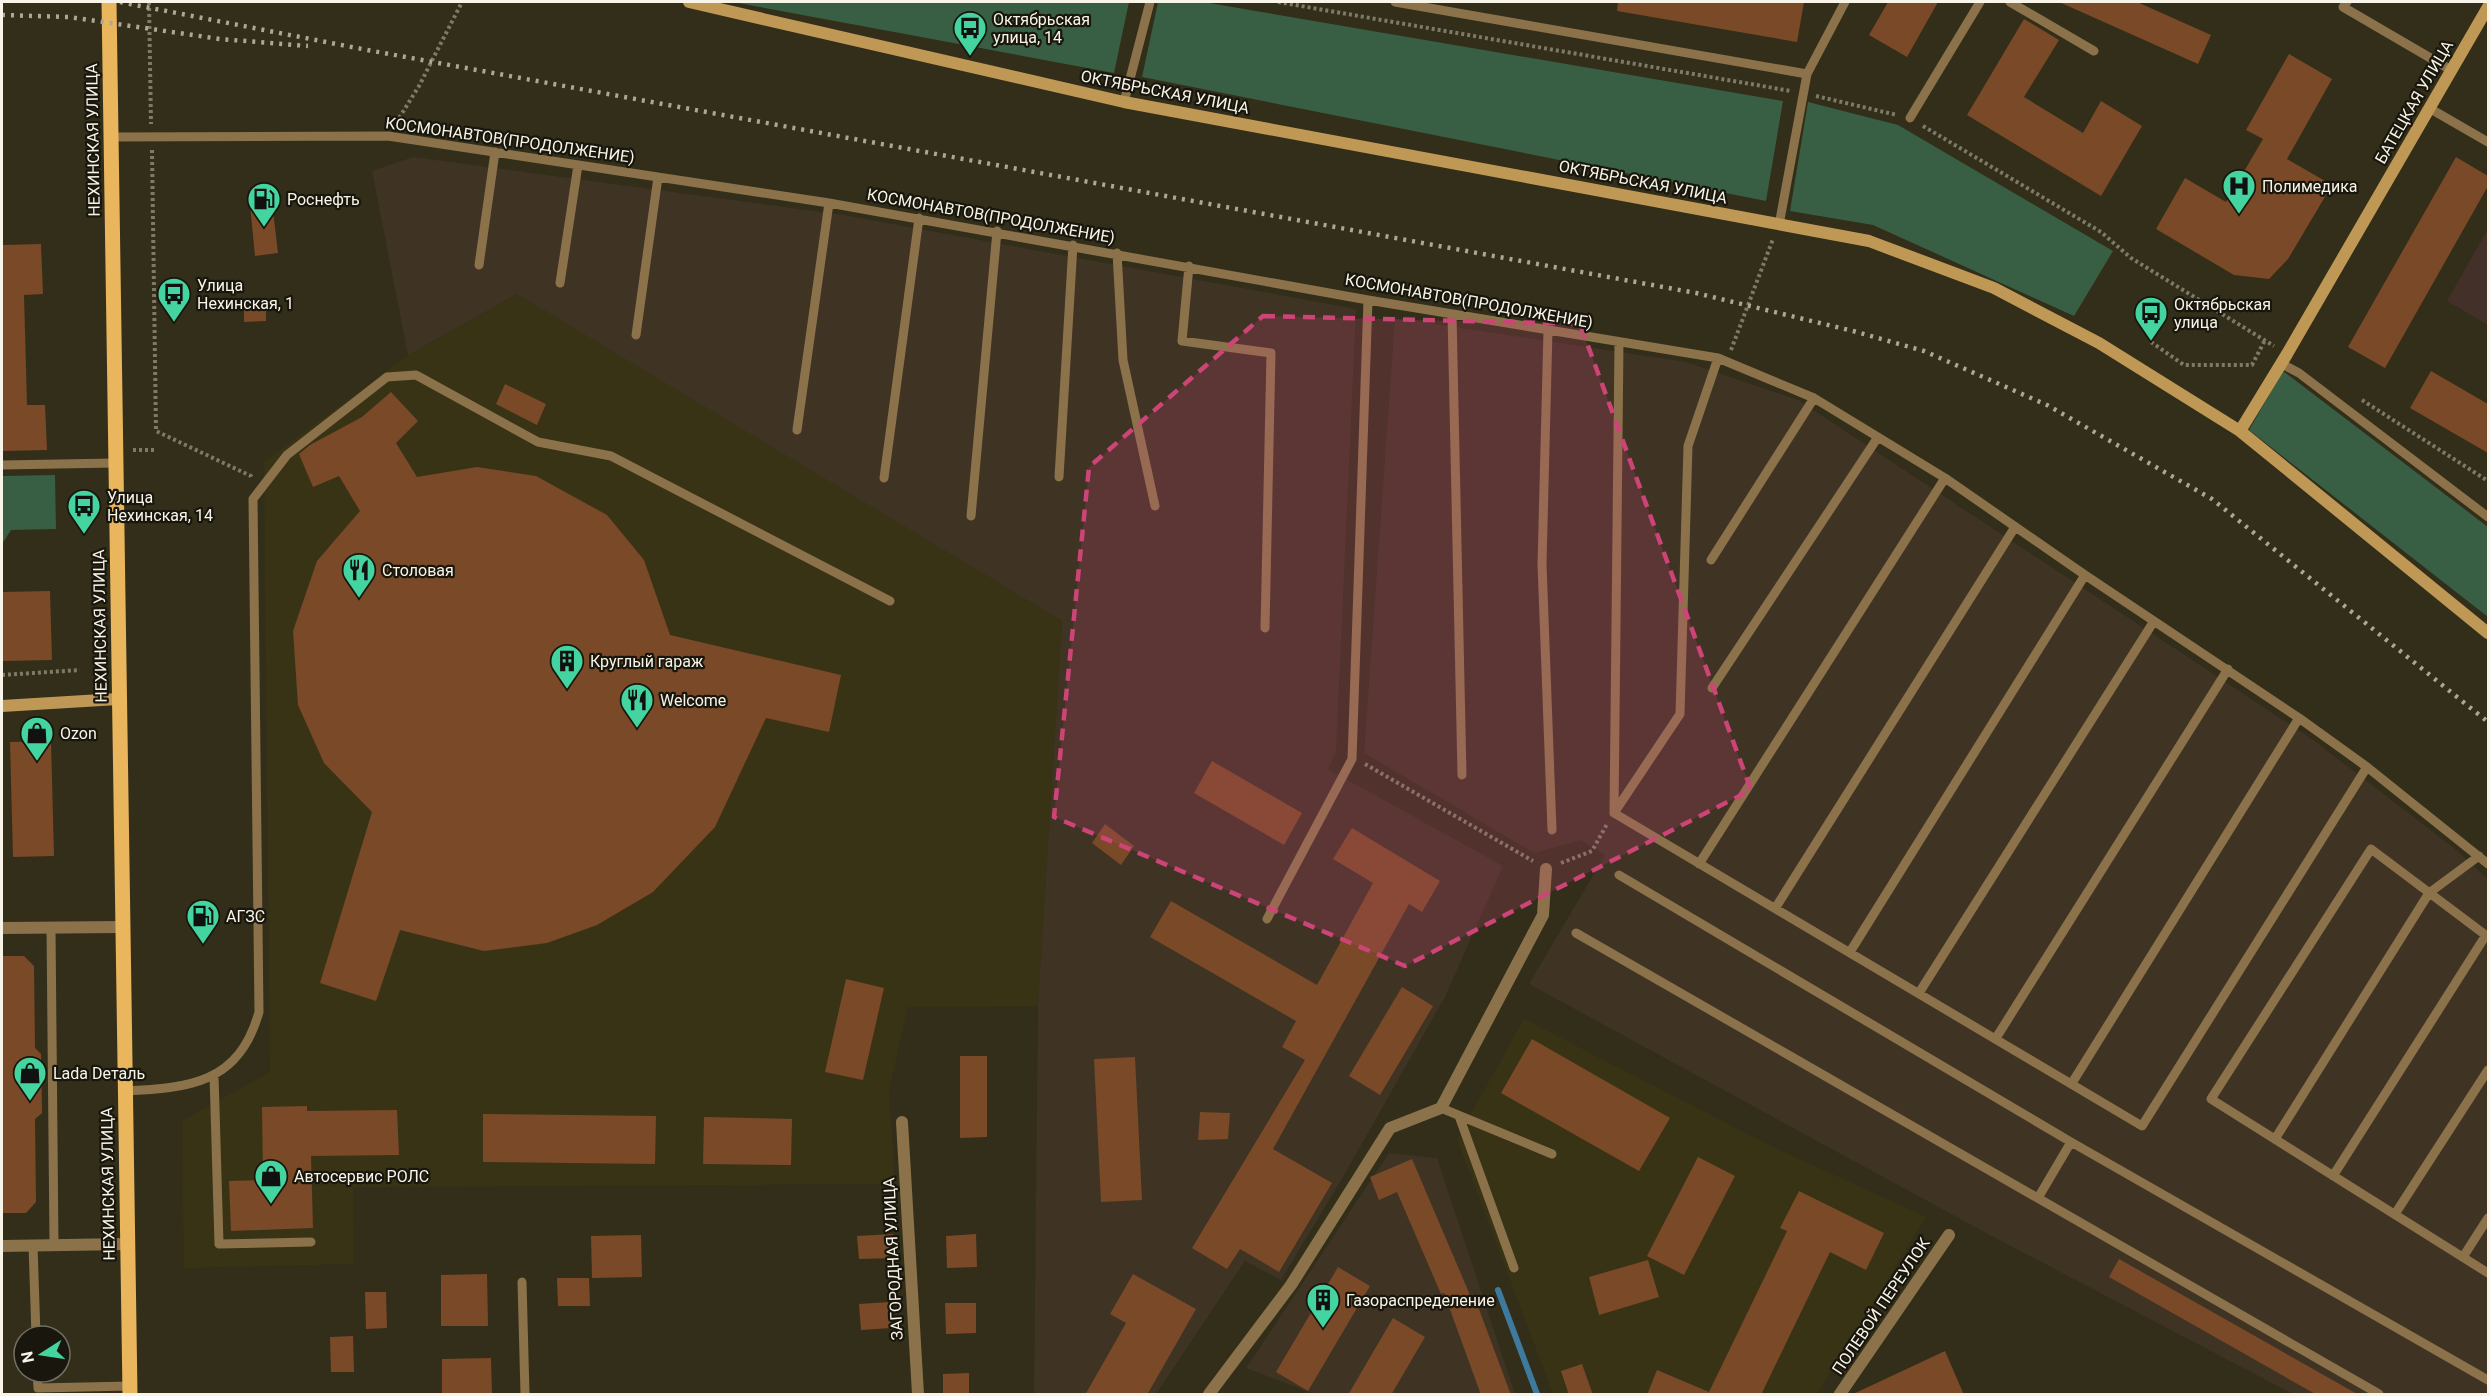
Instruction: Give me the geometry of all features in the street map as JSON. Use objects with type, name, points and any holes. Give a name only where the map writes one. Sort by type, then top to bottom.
[{"type":"main road","name":"НЕХИНСКАЯ УЛИЦА","points":[[109,2],[130,1390]]},
{"type":"main road","name":"ОКТЯБРЬСКАЯ УЛИЦА","points":[[688,2],[1124,102],[1869,241],[1994,288],[2099,343],[2240,431],[2488,633]]},
{"type":"main road","name":"БАТЕЦКАЯ УЛИЦА","points":[[2240,431],[2282,364],[2488,7]]},
{"type":"main road","points":[[2,706],[118,699]]},
{"type":"street","points":[[1209,1395],[1292,1285],[1390,1128],[1441,1108],[1543,915],[1546,869]]},
{"type":"street","points":[[2,928],[122,927]]},
{"type":"street","name":"ЗАГОРОДНАЯ УЛИЦА","points":[[902,1122],[918,1395]]},
{"type":"street","name":"ПОЛЕВОЙ ПЕРЕУЛОК","points":[[1840,1395],[1948,1235]]},
{"type":"street","points":[[2,1246],[127,1244]]},
{"type":"lane","points":[[1124,102],[1150,2]]},
{"type":"lane","points":[[1395,2],[1807,74]]},
{"type":"lane","points":[[1779,225],[1807,74],[1845,2]]},
{"type":"lane","points":[[1910,118],[1980,2]]},
{"type":"lane","points":[[2010,2],[2094,51]]},
{"type":"lane","points":[[2347,2],[2343,7],[2451,70]]},
{"type":"lane","points":[[2429,108],[2488,142]]},
{"type":"lane","name":"КОСМОНАВТОВ(ПРОДОЛЖЕНИЕ)","points":[[111,137],[388,136],[998,231],[1368,300],[1722,360],[1814,398],[1945,478],[2299,718],[2367,767],[2488,864]]},
{"type":"lane","points":[[480,266],[495,152]]},
{"type":"lane","points":[[560,283],[578,165]]},
{"type":"lane","points":[[636,335],[658,177]]},
{"type":"lane","points":[[797,430],[829,203]]},
{"type":"lane","points":[[884,478],[919,218]]},
{"type":"lane","points":[[971,516],[998,231]]},
{"type":"lane","points":[[1059,477],[1073,245]]},
{"type":"lane","points":[[1117,253],[1123,360],[1155,506]]},
{"type":"lane","points":[[1189,266],[1182,341],[1271,353],[1265,628]]},
{"type":"lane","points":[[1267,919],[1352,756],[1368,300]]},
{"type":"lane","points":[[1452,314],[1462,775]]},
{"type":"lane","points":[[1548,330],[1542,564],[1552,830]]},
{"type":"lane","points":[[1614,813],[1619,342]]},
{"type":"lane","points":[[1614,813],[1680,714],[1688,446],[1722,360]]},
{"type":"lane","points":[[2282,364],[2303,376],[2488,517]]},
{"type":"lane","points":[[124,1091],[178,1088],[214,1075],[237,1057],[254,1031],[259,1012],[253,499],[287,454],[387,377],[416,375],[538,442],[611,456],[890,601]]},
{"type":"lane","points":[[1711,560],[1814,398]]},
{"type":"lane","points":[[1712,688],[1878,437]]},
{"type":"lane","points":[[2,465],[116,463]]},
{"type":"lane","points":[[1699,864],[1945,478]]},
{"type":"lane","points":[[1776,908],[2015,527]]},
{"type":"lane","points":[[1850,952],[2085,575]]},
{"type":"lane","points":[[1919,993],[2154,621]]},
{"type":"lane","points":[[1996,1038],[2228,669]]},
{"type":"lane","points":[[2072,1083],[2299,718]]},
{"type":"lane","points":[[1614,813],[2142,1126],[2367,767]]},
{"type":"lane","points":[[2333,1176],[2487,936],[2371,849],[2211,1099],[2333,1176],[2395,1214],[2488,1273]]},
{"type":"lane","points":[[2275,1139],[2430,893],[2479,856]]},
{"type":"lane","points":[[1619,875],[2071,1143],[2488,1380]]},
{"type":"lane","points":[[51,927],[54,1245]]},
{"type":"lane","points":[[1576,933],[2379,1395]]},
{"type":"lane","points":[[2395,1214],[2488,1070]]},
{"type":"lane","points":[[214,1075],[219,1244],[311,1242]]},
{"type":"lane","points":[[1441,1108],[1552,1154]]},
{"type":"lane","points":[[1459,1116],[1514,1268]]},
{"type":"lane","points":[[2038,1198],[2071,1143]]},
{"type":"lane","points":[[2463,1257],[2488,1218]]},
{"type":"lane","points":[[33,1245],[36,1324]]},
{"type":"lane","points":[[522,1282],[525,1395]]},
{"type":"lane","points":[[38,1384],[38,1388],[130,1390]]},
{"type":"path","points":[[149,2],[151,125]]},
{"type":"path","points":[[388,136],[419,86],[462,2]]},
{"type":"path","points":[[1278,2],[1802,93],[1910,118],[2101,232],[2130,258],[2265,340],[2252,365],[2184,365],[2151,342]]},
{"type":"path","points":[[152,148],[156,431],[251,476],[253,499]]},
{"type":"path","points":[[1722,360],[1779,225]]},
{"type":"path","points":[[2361,400],[2488,481]]},
{"type":"path","points":[[2,675],[80,670]]},
{"type":"path","points":[[1352,756],[1546,869],[1592,851],[1614,813]]},
{"type":"highlighted area","points":[[1263,316],[1580,324],[1751,790],[1405,966],[1054,817],[1089,467]]},
{"type":"shaded area","points":[[413,157],[843,215],[1356,309],[1336,752],[1328,769],[1503,866],[1445,997],[1343,1177],[1281,1280],[1245,1261],[1156,1394],[1034,1394],[1038,1006],[1062,621],[517,294],[408,355],[372,171]]},
{"type":"shaded area","points":[[2488,229],[2488,325],[2447,301]]},
{"type":"shaded area","points":[[517,294],[1062,621],[1038,1006],[908,1007],[889,1090],[895,1184],[353,1187],[354,1264],[184,1268],[182,1121],[270,1072],[264,462],[408,355]]},
{"type":"shaded area","points":[[1395,318],[1686,362],[1798,400],[2312,739],[2454,848],[2488,879],[2488,1394],[2293,1394],[1986,1233],[1529,984],[1605,855],[1581,840],[1534,853],[1364,753]]},
{"type":"shaded area","points":[[1524,1019],[1769,1145],[1926,1217],[1817,1394],[1553,1394],[1457,1139]]},
{"type":"shaded area","points":[[1389,1153],[1437,1158],[1515,1394],[1314,1394],[1246,1368]]},
{"type":"green space","points":[[733,2],[1129,2],[1114,73]]},
{"type":"green space","points":[[1158,2],[1203,2],[1783,101],[1766,201],[1142,77]]},
{"type":"green space","points":[[1808,102],[1898,125],[2113,251],[2074,316],[1873,225],[1790,211]]},
{"type":"green space","points":[[2283,371],[2488,527],[2488,617],[2249,430]]},
{"type":"green space","points":[[55,475],[56,529],[11,530],[2,544],[2,476]]},
{"type":"building","points":[[1618,2],[1804,2],[1797,42],[1617,11]]},
{"type":"building","points":[[1888,2],[1938,2],[1907,57],[1869,35]]},
{"type":"building","points":[[2059,2],[2137,2],[2211,35],[2198,64]]},
{"type":"building","points":[[2024,19],[2059,40],[2024,97],[2083,133],[2101,101],[2142,126],[2101,196],[1967,115]]},
{"type":"building","name":"Полимедика","points":[[2289,54],[2332,79],[2287,159],[2332,185],[2288,259],[2269,279],[2234,275],[2156,229],[2185,178],[2226,202],[2263,139],[2246,130]]},
{"type":"building","points":[[2456,157],[2488,176],[2488,186],[2385,368],[2348,347]]},
{"type":"building","points":[[272,202],[278,253],[255,256],[250,205]]},
{"type":"building","points":[[41,244],[43,294],[24,295],[27,405],[45,405],[47,450],[2,451],[2,245]]},
{"type":"building","points":[[244,304],[266,304],[266,321],[244,322]]},
{"type":"building","points":[[2431,371],[2488,404],[2488,453],[2410,408]]},
{"type":"building","points":[[505,384],[546,404],[537,425],[496,404]]},
{"type":"building","name":"Круглый гараж","points":[[391,392],[418,421],[396,443],[417,477],[477,467],[536,476],[607,515],[644,560],[670,635],[841,675],[829,732],[766,718],[715,827],[653,892],[597,925],[547,943],[484,951],[400,930],[376,1001],[320,983],[372,812],[324,763],[298,705],[293,631],[317,561],[360,511],[339,476],[313,487],[299,454],[310,445],[362,417]]},
{"type":"building","points":[[50,591],[52,660],[2,661],[2,592]]},
{"type":"building","points":[[51,741],[54,856],[13,857],[10,742]]},
{"type":"building","points":[[1212,761],[1302,813],[1284,845],[1194,793]]},
{"type":"building","points":[[1105,824],[1134,846],[1121,865],[1092,843]]},
{"type":"building","points":[[1352,828],[1440,881],[1422,912],[1409,904],[1273,1149],[1332,1183],[1279,1272],[1240,1249],[1227,1269],[1192,1248],[1305,1060],[1282,1047],[1296,1021],[1150,937],[1171,901],[1317,985],[1373,883],[1333,859]]},
{"type":"building","points":[[2,956],[24,956],[34,966],[35,1048],[41,1054],[42,1113],[35,1119],[36,1202],[26,1213],[2,1213]]},
{"type":"building","points":[[846,979],[884,988],[863,1080],[825,1072]]},
{"type":"building","points":[[1402,987],[1433,1006],[1380,1095],[1349,1076]]},
{"type":"building","points":[[1532,1039],[1670,1118],[1639,1171],[1501,1093]]},
{"type":"building","points":[[960,1056],[987,1056],[987,1137],[960,1138]]},
{"type":"building","points":[[1135,1057],[1142,1200],[1101,1202],[1094,1059]]},
{"type":"building","points":[[307,1106],[307,1111],[397,1110],[399,1155],[311,1156],[313,1228],[231,1231],[229,1181],[263,1180],[262,1107]]},
{"type":"building","points":[[1200,1112],[1230,1113],[1228,1139],[1198,1140]]},
{"type":"building","points":[[483,1114],[656,1116],[655,1164],[483,1162]]},
{"type":"building","points":[[704,1117],[792,1119],[791,1165],[703,1164]]},
{"type":"building","points":[[1698,1157],[1735,1176],[1684,1275],[1647,1256]]},
{"type":"building","points":[[1412,1159],[1473,1302],[1476,1301],[1511,1395],[1481,1395],[1444,1293],[1441,1294],[1397,1192],[1379,1200],[1370,1177]]},
{"type":"building","points":[[1799,1191],[1884,1233],[1866,1270],[1830,1252],[1761,1395],[1647,1395],[1657,1370],[1709,1392],[1787,1231],[1780,1228]]},
{"type":"building","points":[[893,1234],[894,1258],[859,1259],[857,1236]]},
{"type":"building","points":[[976,1234],[977,1267],[947,1268],[946,1236]]},
{"type":"building","points":[[641,1235],[642,1277],[592,1278],[591,1236]]},
{"type":"building","points":[[2119,1259],[2359,1395],[2317,1395],[2109,1277]]},
{"type":"building","points":[[1648,1260],[1659,1297],[1599,1315],[1589,1277]]},
{"type":"building","name":"Газораспределение","points":[[1338,1267],[1370,1286],[1308,1391],[1276,1372]]},
{"type":"building","points":[[487,1274],[488,1326],[441,1326],[441,1275]]},
{"type":"building","points":[[1133,1274],[1196,1309],[1147,1395],[1085,1395],[1126,1323],[1110,1314]]},
{"type":"building","points":[[557,1278],[589,1278],[590,1306],[558,1306]]},
{"type":"building","points":[[365,1292],[386,1292],[387,1328],[366,1329]]},
{"type":"building","points":[[890,1302],[891,1328],[861,1330],[859,1304]]},
{"type":"building","points":[[945,1303],[976,1303],[976,1333],[946,1334]]},
{"type":"building","points":[[1393,1318],[1425,1337],[1391,1395],[1348,1395]]},
{"type":"building","points":[[353,1336],[354,1372],[331,1372],[330,1337]]},
{"type":"building","points":[[1945,1351],[1964,1395],[1851,1395]]},
{"type":"building","points":[[491,1358],[492,1395],[442,1395],[442,1359]]},
{"type":"building","points":[[1582,1364],[1593,1395],[1569,1395],[1561,1371]]},
{"type":"building","points":[[969,1373],[969,1395],[943,1395],[943,1374]]},
{"type":"waterway","points":[[1498,1290],[1537,1394]]},
{"type":"railway","points":[[120,2],[362,49],[1696,293],[1853,331],[1924,351],[2047,405],[2212,499],[2488,722]]},
{"type":"railway","points":[[2,15],[69,17],[220,39],[308,46]]},
{"type":"place","name":"Октябрьская улица, 14","points":[[970,57]]},
{"type":"place","name":"Полимедика","points":[[2239,215]]},
{"type":"place","name":"Роснефть","points":[[264,228]]},
{"type":"place","name":"Улица Нехинская, 1","points":[[174,323]]},
{"type":"place","name":"Октябрьская улица","points":[[2151,342]]},
{"type":"place","name":"Улица Нехинская, 14","points":[[84,535]]},
{"type":"place","name":"Столовая","points":[[359,599]]},
{"type":"place","name":"Круглый гараж","points":[[567,690]]},
{"type":"place","name":"Welcome","points":[[637,729]]},
{"type":"place","name":"Ozon","points":[[37,762]]},
{"type":"place","name":"АГЗС","points":[[203,945]]},
{"type":"place","name":"Lada Dеталь","points":[[30,1102]]},
{"type":"place","name":"Автосервис РОЛС","points":[[271,1205]]},
{"type":"place","name":"Газораспределение","points":[[1323,1329]]}]
